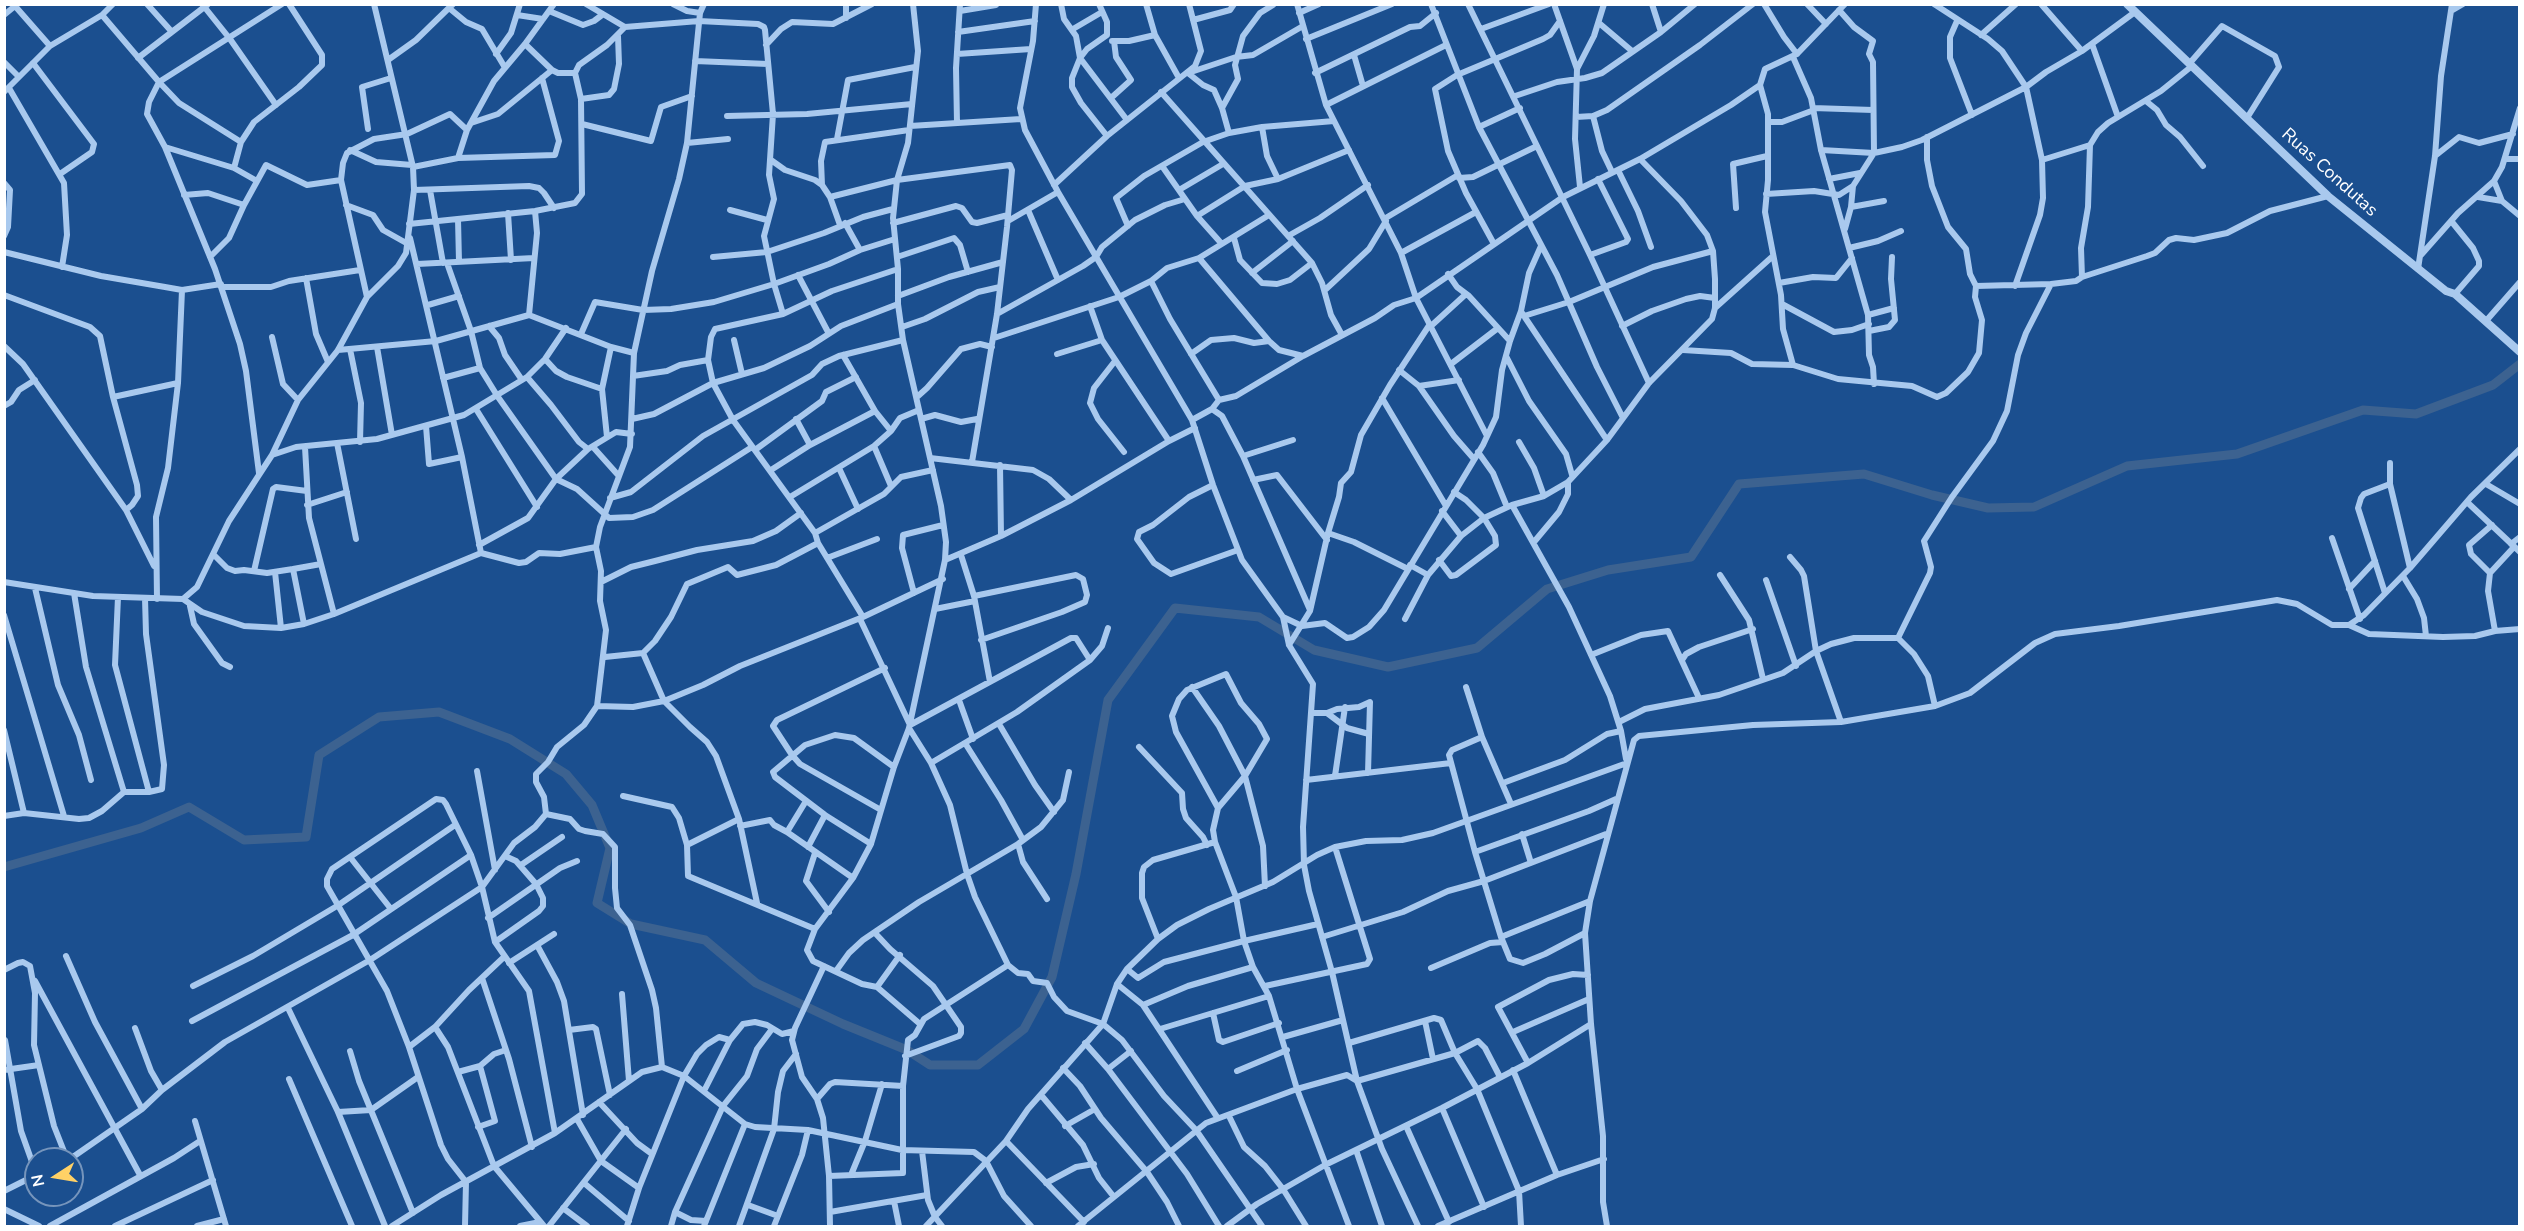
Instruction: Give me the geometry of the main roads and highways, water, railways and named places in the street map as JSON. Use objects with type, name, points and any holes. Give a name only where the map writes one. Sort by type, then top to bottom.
[{"type":"waterway","points":[[4,867],[141,828],[189,807],[244,840],[306,837],[319,755],[379,717],[439,712],[510,739],[566,774],[592,805],[610,848],[597,903],[631,924],[705,940],[756,983],[843,1024],[907,1050],[930,1065],[978,1065],[1024,1029],[1052,977],[1076,874],[1108,700],[1175,608],[1259,617],[1314,650],[1388,667],[1477,648],[1547,589],[1608,570],[1691,557],[1739,484],[1864,474],[1932,495],[1988,508],[2034,507],[2127,466],[2237,454],[2363,410],[2416,414],[2493,385],[2520,364]]}]
